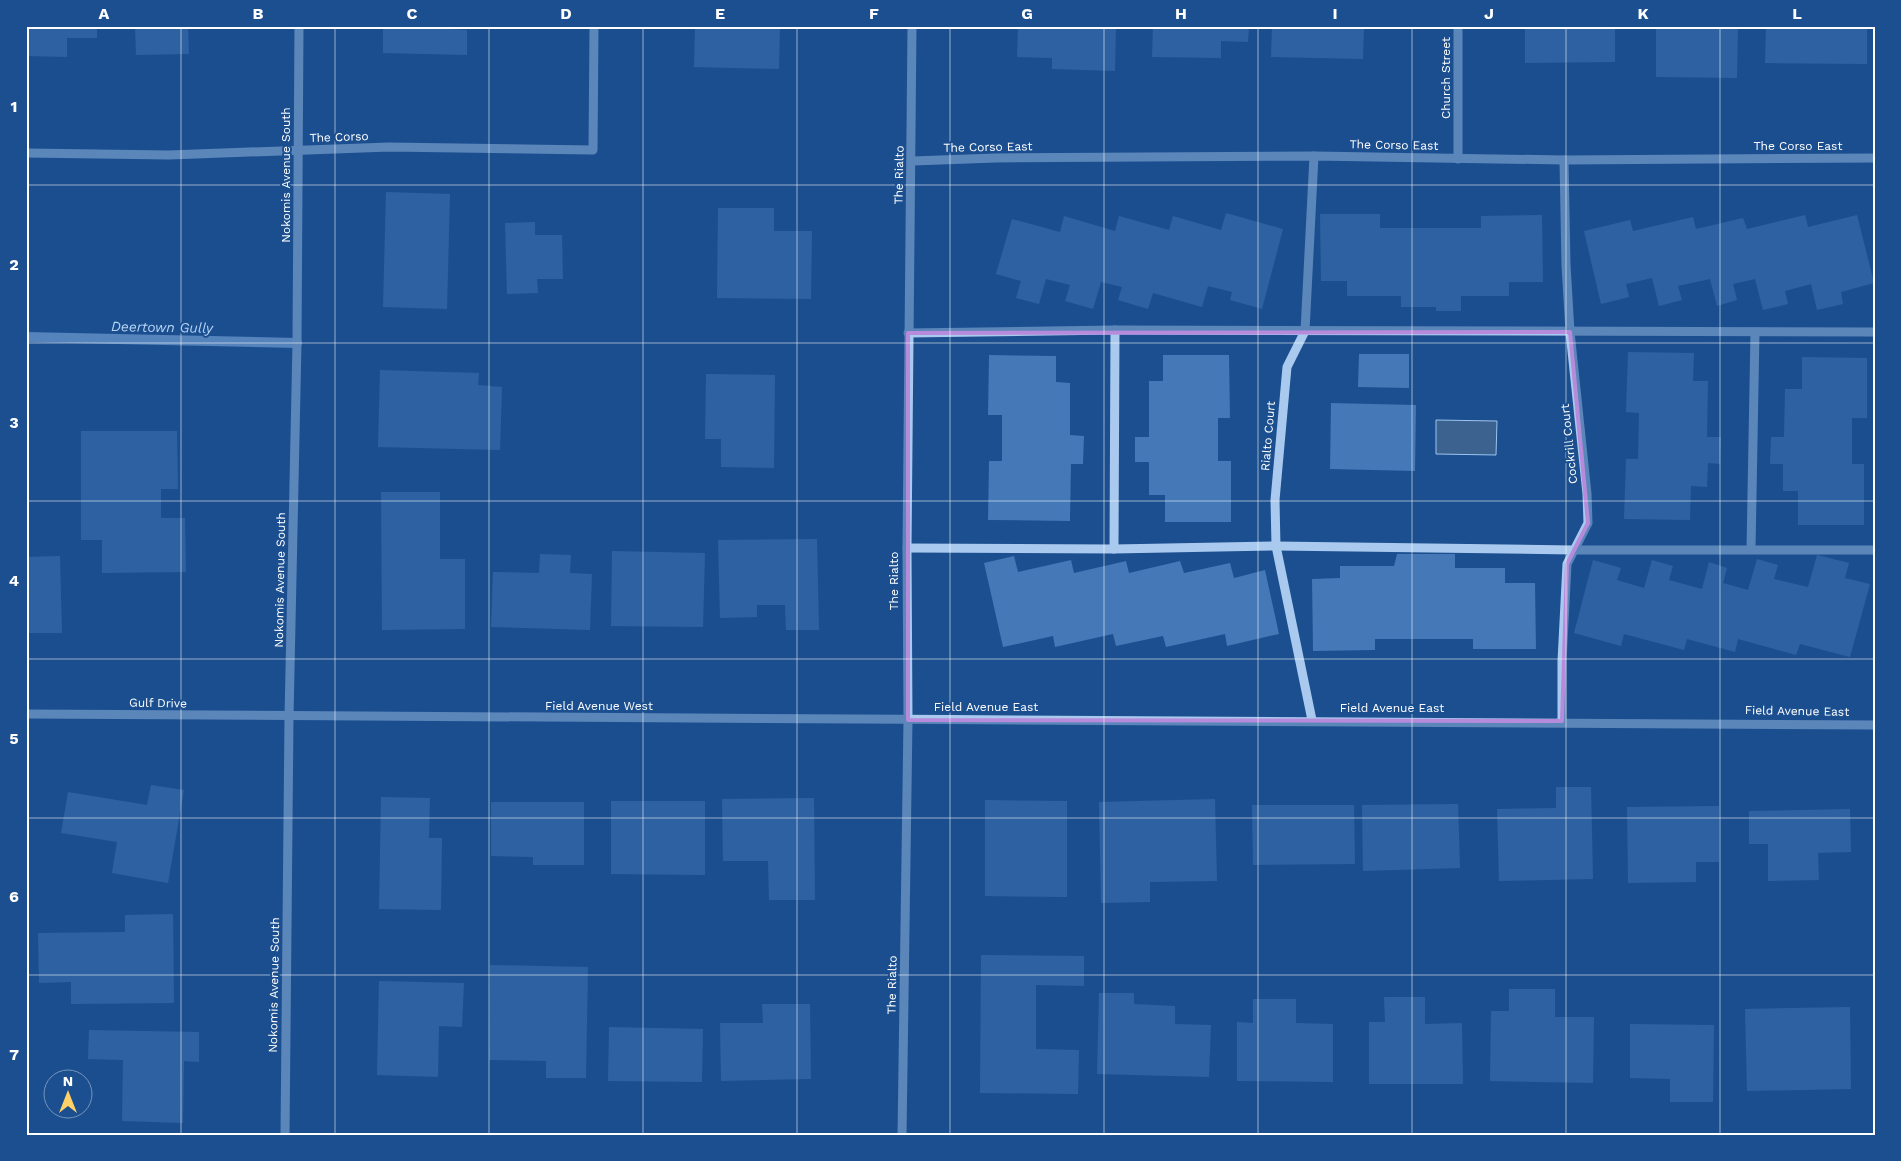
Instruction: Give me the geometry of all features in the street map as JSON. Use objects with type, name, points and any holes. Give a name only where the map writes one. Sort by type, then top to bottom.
[{"type":"street","name":"Nokomis Avenue South","points":[[284,1135],[297,343],[300,26]]},
{"type":"street","name":"The Corso","points":[[26,153],[169,155],[389,147],[593,150],[594,26]]},
{"type":"street","name":"The Rialto","points":[[902,1135],[908,720],[908,333],[912,161],[912,26]]},
{"type":"street","name":"Church Street","points":[[1458,26],[1458,159]]},
{"type":"street","name":"The Corso East","points":[[912,161],[996,158],[1314,156],[1564,160],[1875,158]]},
{"type":"street","points":[[1305,332],[1314,156]]},
{"type":"street","name":"Cockrill Court","points":[[1562,721],[1562,662],[1567,564],[1588,524],[1588,504],[1570,332],[1566,265],[1564,160]]},
{"type":"street","points":[[1114,549],[1115,330]]},
{"type":"street","points":[[908,333],[1115,330],[1875,332]]},
{"type":"street","name":"Rialto Court","points":[[1305,332],[1287,367],[1275,500],[1276,546],[1312,720]]},
{"type":"street","points":[[1751,549],[1755,332]]},
{"type":"street","points":[[907,548],[1114,549],[1276,546],[1573,550],[1875,550]]},
{"type":"street","name":"Gulf Drive","points":[[26,714],[290,717]]},
{"type":"street","name":"Field Avenue West","points":[[290,717],[908,720]]},
{"type":"street","name":"Field Avenue East","points":[[908,720],[1562,721],[1875,725]]},
{"type":"highlighted area","points":[[1570,332],[1588,523],[1567,564],[1562,721],[908,720],[908,333]]},
{"type":"water","points":[[1436,420],[1497,421],[1496,455],[1436,454]]},
{"type":"building","points":[[26,26],[97,26],[97,38],[67,38],[67,57],[26,56]]},
{"type":"building","points":[[135,26],[188,26],[189,54],[136,55]]},
{"type":"building","points":[[383,26],[451,26],[451,29],[467,30],[467,55],[383,53]]},
{"type":"building","points":[[695,26],[780,26],[779,69],[694,67]]},
{"type":"building","points":[[1018,26],[1116,26],[1115,71],[1052,69],[1052,58],[1017,57]]},
{"type":"building","points":[[1153,26],[1249,26],[1248,42],[1221,41],[1221,58],[1152,57]]},
{"type":"building","points":[[1272,26],[1364,26],[1363,59],[1271,57]]},
{"type":"building","points":[[1525,26],[1615,26],[1615,62],[1525,63]]},
{"type":"building","points":[[1656,26],[1738,26],[1737,78],[1656,77]]},
{"type":"building","points":[[1766,26],[1867,26],[1867,64],[1765,63]]},
{"type":"building","points":[[386,192],[450,194],[447,309],[383,307]]},
{"type":"building","points":[[718,208],[774,208],[774,231],[812,231],[811,299],[717,298]]},
{"type":"building","points":[[1226,213],[1283,229],[1262,309],[1230,300],[1232,292],[1208,286],[1202,307],[1153,293],[1148,309],[1118,300],[1122,287],[1101,282],[1093,309],[1065,301],[1070,285],[1046,279],[1039,304],[1016,298],[1021,281],[996,274],[1012,219],[1060,232],[1064,216],[1115,231],[1119,216],[1169,230],[1173,216],[1221,230]]},
{"type":"building","points":[[1320,214],[1380,214],[1380,228],[1481,228],[1481,216],[1542,215],[1543,282],[1509,282],[1509,296],[1461,296],[1461,311],[1436,311],[1436,307],[1401,307],[1401,296],[1347,296],[1347,281],[1321,281]]},
{"type":"building","points":[[1805,215],[1808,227],[1857,215],[1874,283],[1841,292],[1843,304],[1817,310],[1811,284],[1785,291],[1788,304],[1763,310],[1755,279],[1733,284],[1737,300],[1717,306],[1710,279],[1678,286],[1682,300],[1659,306],[1652,278],[1626,284],[1629,297],[1601,304],[1584,231],[1630,220],[1633,231],[1693,217],[1696,229],[1743,218],[1747,229]]},
{"type":"building","points":[[535,222],[535,235],[562,235],[563,279],[537,279],[538,293],[507,294],[505,223]]},
{"type":"building","points":[[1628,352],[1694,353],[1693,381],[1708,381],[1707,437],[1721,437],[1720,464],[1708,463],[1707,487],[1691,486],[1690,520],[1624,519],[1626,459],[1638,459],[1639,413],[1626,412]]},
{"type":"building","points":[[1359,354],[1409,354],[1409,388],[1358,387]]},
{"type":"building","points":[[989,355],[1056,356],[1056,382],[1070,383],[1070,435],[1084,436],[1083,464],[1071,464],[1070,521],[988,520],[989,461],[1002,461],[1002,415],[988,415]]},
{"type":"building","points":[[1163,355],[1229,355],[1230,418],[1218,418],[1218,461],[1231,461],[1231,522],[1165,522],[1165,495],[1149,495],[1149,462],[1135,462],[1135,437],[1149,437],[1149,381],[1163,381]]},
{"type":"building","points":[[1802,357],[1867,358],[1867,418],[1852,418],[1852,464],[1864,464],[1864,525],[1798,525],[1798,491],[1783,491],[1783,464],[1770,464],[1771,437],[1784,437],[1785,389],[1802,389]]},
{"type":"building","points":[[380,370],[479,373],[478,385],[502,387],[500,450],[378,447]]},
{"type":"building","points":[[706,374],[775,375],[774,468],[721,467],[721,439],[705,439]]},
{"type":"building","points":[[1331,403],[1416,405],[1415,471],[1330,469]]},
{"type":"building","points":[[81,431],[177,431],[178,489],[161,489],[161,518],[185,518],[186,572],[102,573],[102,540],[81,540]]},
{"type":"building","points":[[381,492],[440,492],[440,559],[465,559],[465,629],[382,630]]},
{"type":"building","points":[[817,539],[819,630],[786,630],[785,605],[757,605],[757,617],[720,618],[718,540]]},
{"type":"building","points":[[612,551],[705,553],[703,627],[611,626]]},
{"type":"building","points":[[540,554],[571,555],[570,573],[592,574],[590,630],[491,627],[493,572],[539,573]]},
{"type":"building","points":[[1397,554],[1455,554],[1455,568],[1505,568],[1505,583],[1535,583],[1536,649],[1473,649],[1473,639],[1375,639],[1375,650],[1313,651],[1312,579],[1340,578],[1340,566],[1394,566]]},
{"type":"building","points":[[1817,555],[1849,563],[1845,578],[1870,584],[1850,657],[1800,644],[1796,655],[1738,639],[1735,652],[1687,639],[1684,650],[1624,634],[1621,646],[1574,633],[1593,560],[1621,568],[1617,580],[1644,588],[1652,560],[1673,566],[1669,580],[1702,589],[1709,562],[1727,568],[1723,583],[1748,590],[1757,559],[1778,565],[1774,579],[1808,587]]},
{"type":"building","points":[[60,556],[62,633],[27,633],[26,557]]},
{"type":"building","points":[[1014,556],[1018,572],[1071,560],[1074,573],[1126,561],[1129,573],[1180,561],[1184,573],[1230,563],[1234,578],[1265,570],[1279,634],[1227,646],[1225,634],[1166,647],[1163,636],[1116,646],[1113,634],[1055,647],[1053,636],[1003,647],[984,563]]},
{"type":"building","points":[[151,785],[184,790],[168,883],[112,873],[117,842],[61,833],[68,792],[147,805]]},
{"type":"building","points":[[1556,787],[1591,787],[1593,879],[1499,881],[1497,809],[1556,808]]},
{"type":"building","points":[[381,797],[430,798],[429,838],[442,838],[441,910],[379,909]]},
{"type":"building","points":[[814,798],[815,900],[769,900],[768,861],[723,861],[722,799]]},
{"type":"building","points":[[1215,799],[1217,881],[1150,882],[1150,902],[1101,903],[1099,802]]},
{"type":"building","points":[[985,800],[1067,801],[1067,897],[985,896]]},
{"type":"building","points":[[611,801],[705,801],[705,875],[611,874]]},
{"type":"building","points":[[491,802],[584,802],[584,865],[533,865],[533,857],[491,856]]},
{"type":"building","points":[[1458,804],[1460,868],[1363,871],[1362,805]]},
{"type":"building","points":[[1252,805],[1354,805],[1355,864],[1253,865]]},
{"type":"building","points":[[1719,806],[1719,862],[1696,862],[1696,882],[1628,883],[1627,807]]},
{"type":"building","points":[[1850,809],[1851,852],[1818,853],[1819,880],[1768,881],[1768,844],[1749,844],[1749,811]]},
{"type":"building","points":[[173,914],[174,1003],[71,1004],[71,982],[39,983],[38,933],[125,932],[125,915]]},
{"type":"building","points":[[981,955],[1084,956],[1084,986],[1036,985],[1036,1049],[1079,1050],[1078,1094],[980,1093]]},
{"type":"building","points":[[490,965],[588,967],[586,1078],[546,1078],[546,1061],[489,1060]]},
{"type":"building","points":[[379,981],[464,983],[462,1027],[439,1026],[438,1077],[377,1075]]},
{"type":"building","points":[[1509,989],[1555,989],[1555,1017],[1594,1017],[1593,1083],[1490,1081],[1491,1011],[1509,1011]]},
{"type":"building","points":[[1099,993],[1134,993],[1134,1004],[1175,1006],[1175,1024],[1211,1025],[1209,1077],[1097,1074]]},
{"type":"building","points":[[1384,997],[1425,997],[1425,1024],[1462,1023],[1463,1084],[1369,1084],[1369,1022],[1385,1022]]},
{"type":"building","points":[[1253,999],[1296,999],[1296,1023],[1333,1024],[1333,1082],[1237,1081],[1237,1022],[1253,1023]]},
{"type":"building","points":[[762,1004],[810,1004],[811,1079],[721,1081],[720,1023],[763,1023]]},
{"type":"building","points":[[1850,1007],[1851,1089],[1747,1091],[1745,1009]]},
{"type":"building","points":[[1630,1024],[1714,1025],[1713,1102],[1670,1102],[1670,1079],[1630,1078]]},
{"type":"building","points":[[609,1027],[703,1029],[702,1082],[608,1081]]},
{"type":"building","points":[[89,1030],[199,1032],[199,1062],[184,1061],[183,1123],[122,1121],[123,1060],[88,1059]]},
{"type":"waterway","name":"Deertown Gully","points":[[26,337],[297,343]]}]
